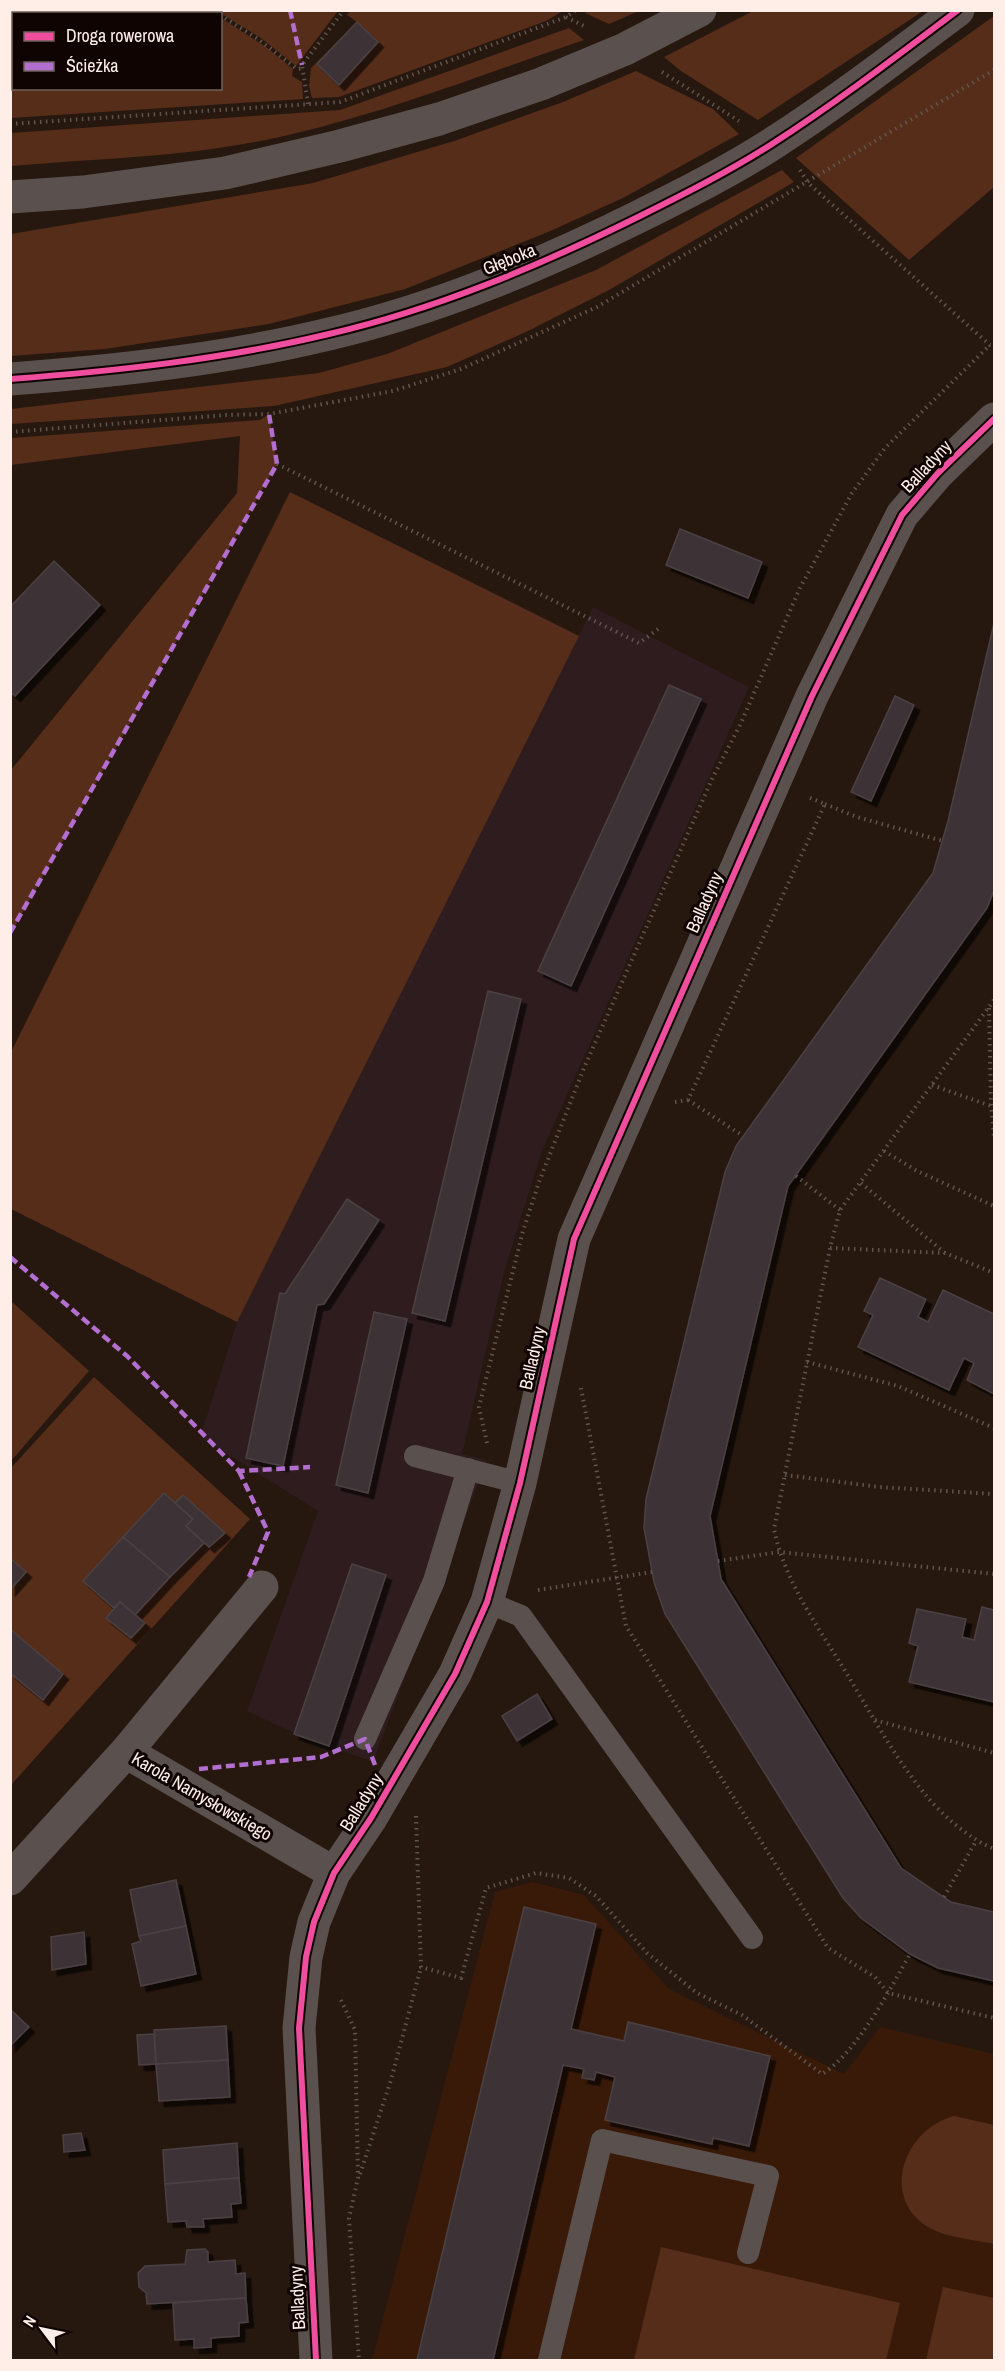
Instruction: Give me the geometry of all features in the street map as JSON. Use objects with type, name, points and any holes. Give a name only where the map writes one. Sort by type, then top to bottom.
[{"type":"street","points":[[10,197],[94,190],[225,173],[340,146],[439,119],[541,84],[625,49],[700,10]]},
{"type":"street","name":"Głęboka","points":[[10,379],[143,366],[257,348],[330,334],[471,291],[602,235],[680,196],[772,145],[958,10]]},
{"type":"street","name":"Balladyny","points":[[316,2361],[299,2028],[306,1957],[314,1922],[334,1873],[371,1818],[455,1674],[487,1602],[507,1480],[574,1239],[812,696],[902,515],[938,473],[994,419]]},
{"type":"street","points":[[126,1752],[262,1587]]},
{"type":"street","name":"Karola Namysłowskiego","points":[[10,1879],[126,1752],[334,1873]]},
{"type":"lane","points":[[415,1456],[507,1480]]},
{"type":"lane","points":[[365,1739],[434,1581],[468,1468]]},
{"type":"lane","points":[[487,1602],[521,1616],[752,1938]]},
{"type":"lane","points":[[549,2361],[602,2140],[768,2176],[748,2253]]},
{"type":"path","points":[[308,104],[302,65],[344,10]]},
{"type":"path","points":[[10,123],[340,102],[566,17],[576,10]]},
{"type":"path","points":[[222,16],[258,39],[297,69],[303,68]]},
{"type":"path","points":[[659,69],[749,127]]},
{"type":"path","points":[[808,183],[949,95],[994,70]]},
{"type":"path","points":[[507,1480],[479,1407],[523,1231],[553,1144],[584,1068],[712,779],[741,723],[824,540],[852,493],[885,448],[992,345],[808,183],[794,162]]},
{"type":"path","points":[[277,464],[639,643],[661,627]]},
{"type":"path","points":[[811,786],[807,796],[825,804],[857,817],[943,841]]},
{"type":"path","points":[[688,1100],[825,804]]},
{"type":"path","points":[[994,1000],[840,1210],[830,1248],[774,1529],[779,1552],[793,1584],[874,1719],[925,1794],[976,1841],[994,1849]]},
{"type":"path","points":[[989,1007],[994,1137]]},
{"type":"path","points":[[932,1085],[993,1105]]},
{"type":"path","points":[[671,1103],[688,1100],[742,1136]]},
{"type":"path","points":[[884,1152],[917,1171],[994,1206]]},
{"type":"path","points":[[796,1176],[840,1210]]},
{"type":"path","points":[[861,1183],[945,1253],[994,1273]]},
{"type":"path","points":[[830,1248],[945,1253]]},
{"type":"path","points":[[807,1362],[898,1386],[994,1428]]},
{"type":"path","points":[[574,1395],[578,1386],[626,1626],[828,1948],[875,1977],[888,1993],[994,2018]]},
{"type":"path","points":[[784,1475],[879,1487],[994,1494]]},
{"type":"path","points":[[718,1561],[779,1552],[994,1574]]},
{"type":"path","points":[[521,1616],[526,1592],[652,1572]]},
{"type":"path","points":[[874,1719],[994,1753]]},
{"type":"path","points":[[359,2361],[349,2218],[358,2178],[391,2080],[421,1967],[416,1806],[412,1816]]},
{"type":"path","points":[[944,1897],[976,1841]]},
{"type":"path","points":[[421,1967],[461,1978],[486,1888],[536,1873],[569,1878],[596,1896],[647,1953],[697,1993],[742,2015],[822,2074],[837,2065],[888,1993],[910,1954]]},
{"type":"path","points":[[337,1993],[355,2030],[358,2178]]},
{"type":"shaded area","points":[[589,10],[639,11],[609,24],[585,13]]},
{"type":"shaded area","points":[[11,11],[212,12],[12,12],[12,90],[222,90],[222,19],[266,47],[293,69],[292,76],[302,82],[303,99],[11,118]]},
{"type":"shaded area","points":[[217,11],[338,11],[296,66],[261,38]]},
{"type":"shaded area","points":[[350,11],[563,11],[546,21],[339,97],[312,98],[309,86],[311,68],[357,22],[347,15]]},
{"type":"shaded area","points":[[753,11],[923,11],[758,120],[681,71],[664,57]]},
{"type":"shaded area","points":[[994,16],[994,187],[909,260],[796,158]]},
{"type":"shaded area","points":[[569,28],[584,40],[404,102],[312,129],[219,148],[141,157],[11,166],[11,133],[340,110]]},
{"type":"shaded area","points":[[636,71],[713,109],[739,134],[623,198],[548,232],[405,289],[269,324],[105,349],[11,356],[11,234],[313,183],[454,141],[563,102]]},
{"type":"shaded area","points":[[782,170],[794,182],[609,290],[526,332],[447,367],[274,406],[11,424],[11,409],[319,373],[387,354],[596,270]]},
{"type":"shaded area","points":[[269,414],[277,464],[11,933],[11,770],[237,493],[240,436],[11,465],[11,438],[260,420]]},
{"type":"shaded area","points":[[290,492],[579,636],[237,1322],[11,1209],[11,1052]]},
{"type":"shaded area","points":[[593,607],[749,687],[542,1151],[504,1272],[462,1454],[487,1460],[373,1762],[296,1734],[247,1711],[318,1511],[200,1437],[237,1322]]},
{"type":"shaded area","points":[[11,1301],[89,1371],[11,1461]]},
{"type":"shaded area","points":[[94,1377],[250,1519],[11,1785],[11,1468]]},
{"type":"shaded area","points":[[533,1882],[584,1895],[669,1989],[844,2074],[880,2027],[994,2054],[994,2360],[372,2360],[495,1892]]},
{"type":"shaded area","points":[[954,2116],[994,2125],[994,2244],[936,2231],[918,2219],[907,2205],[902,2188],[903,2170],[909,2152],[920,2137],[935,2124]]},
{"type":"shaded area","points":[[661,2247],[900,2303],[886,2360],[634,2360]]},
{"type":"shaded area","points":[[943,2287],[994,2298],[994,2360],[926,2360]]},
{"type":"building","points":[[357,22],[378,42],[339,85],[317,64]]},
{"type":"building","points":[[680,529],[762,562],[748,598],[666,565]]},
{"type":"building","points":[[54,561],[100,605],[15,696],[10,692],[10,607]]},
{"type":"building","points":[[994,623],[994,890],[987,908],[788,1186],[710,1516],[721,1579],[901,1868],[951,1902],[994,1912],[994,1981],[938,1968],[910,1954],[861,1918],[843,1898],[665,1614],[654,1582],[644,1528],[646,1499],[725,1172],[736,1146],[933,873],[948,821]]},
{"type":"building","points":[[669,685],[701,699],[571,986],[538,971]]},
{"type":"building","points":[[895,696],[914,705],[871,801],[851,792]]},
{"type":"building","points":[[488,991],[521,999],[445,1321],[412,1313]]},
{"type":"building","points":[[347,1199],[379,1220],[324,1304],[317,1305],[283,1466],[246,1458],[280,1293],[285,1294]]},
{"type":"building","points":[[880,1278],[926,1299],[918,1317],[928,1322],[943,1290],[994,1314],[994,1394],[967,1380],[974,1363],[964,1358],[949,1390],[858,1347],[873,1315],[864,1311]]},
{"type":"building","points":[[374,1312],[407,1319],[368,1493],[336,1485]]},
{"type":"building","points":[[164,1493],[193,1519],[186,1526],[204,1543],[170,1577],[123,1537]]},
{"type":"building","points":[[183,1495],[225,1533],[209,1547],[186,1526],[193,1519],[175,1503]]},
{"type":"building","points":[[123,1537],[170,1577],[135,1615],[120,1602],[114,1608],[83,1581]]},
{"type":"building","points":[[10,1558],[26,1572],[10,1590]]},
{"type":"building","points":[[352,1564],[386,1575],[329,1746],[294,1734]]},
{"type":"building","points":[[120,1602],[145,1623],[131,1638],[106,1618]]},
{"type":"building","points":[[982,1607],[994,1610],[994,1702],[909,1682],[918,1646],[909,1643],[917,1609],[966,1619],[962,1637],[974,1640]]},
{"type":"building","points":[[10,1629],[63,1674],[43,1700],[10,1673]]},
{"type":"building","points":[[537,1694],[552,1719],[517,1741],[502,1716]]},
{"type":"building","points":[[176,1880],[186,1926],[139,1936],[130,1890]]},
{"type":"building","points":[[524,1907],[596,1924],[571,2029],[624,2041],[628,2022],[770,2056],[749,2146],[713,2138],[712,2144],[605,2120],[615,2077],[596,2072],[594,2080],[582,2078],[584,2069],[563,2065],[493,2360],[417,2360]]},
{"type":"building","points":[[186,1926],[196,1974],[141,1986],[132,1944],[141,1941],[139,1936]]},
{"type":"building","points":[[84,1932],[86,1964],[52,1970],[51,1937]]},
{"type":"building","points":[[10,2009],[29,2027],[10,2046]]},
{"type":"building","points":[[226,2026],[228,2060],[156,2064],[154,2030]]},
{"type":"building","points":[[154,2034],[156,2064],[139,2065],[137,2035]]},
{"type":"building","points":[[228,2060],[230,2097],[159,2101],[156,2064]]},
{"type":"building","points":[[81,2133],[85,2150],[64,2152],[63,2135]]},
{"type":"building","points":[[237,2143],[239,2178],[165,2184],[163,2150]]},
{"type":"building","points":[[239,2178],[241,2203],[231,2204],[232,2217],[203,2219],[204,2227],[187,2227],[186,2221],[168,2222],[165,2184]]},
{"type":"building","points":[[205,2249],[208,2252],[208,2262],[235,2260],[236,2274],[245,2273],[246,2298],[147,2304],[146,2293],[139,2287],[138,2273],[145,2266],[185,2264],[187,2250]]},
{"type":"building","points":[[246,2298],[248,2322],[239,2323],[239,2336],[211,2338],[211,2347],[194,2348],[194,2339],[175,2340],[173,2303]]},
{"type":"marked path","points":[[290,10],[302,65]]},
{"type":"marked path","points":[[10,933],[277,464],[269,414]]},
{"type":"marked path","points":[[10,1257],[127,1356],[239,1471],[310,1467]]},
{"type":"marked path","points":[[239,1471],[268,1532],[249,1577]]},
{"type":"marked path","points":[[199,1769],[321,1757],[365,1739],[375,1765]]},
{"type":"cycle path","points":[[10,379],[171,363],[290,343],[369,324],[488,284],[603,234],[740,164],[866,79],[958,10]]},
{"type":"cycle path","points":[[316,2360],[299,2028],[306,1957],[314,1922],[334,1873],[371,1818],[455,1674],[487,1602],[520,1483],[574,1239],[812,696],[902,515],[938,473],[994,419]]}]
